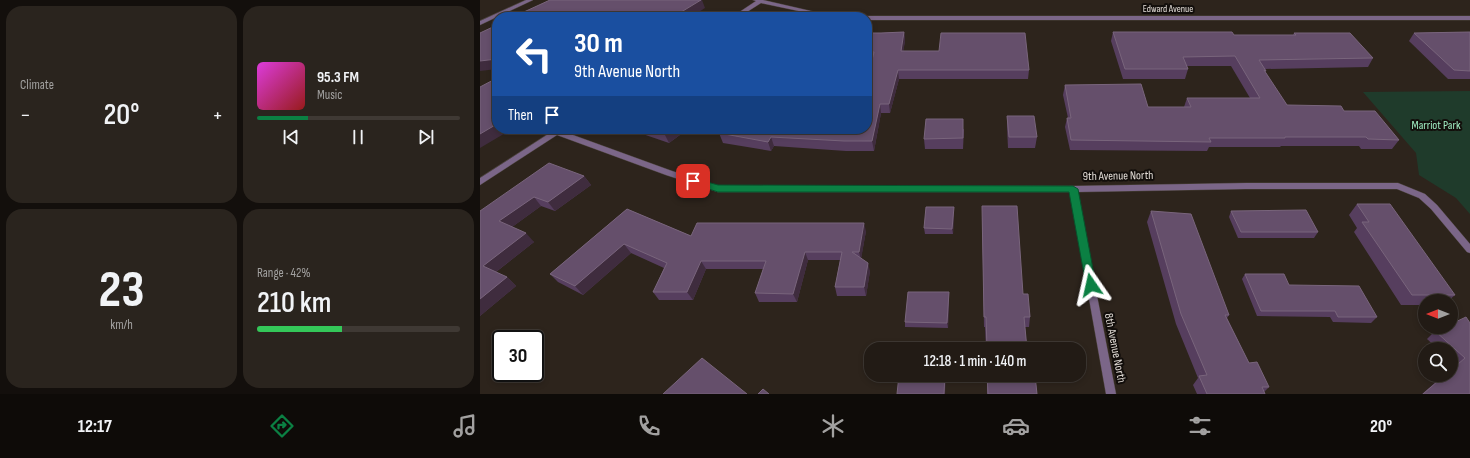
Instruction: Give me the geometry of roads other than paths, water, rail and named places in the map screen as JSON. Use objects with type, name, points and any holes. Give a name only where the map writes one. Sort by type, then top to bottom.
[{"type":"street","points":[[504,12],[530,0]]},
{"type":"street","points":[[742,12],[758,0],[812,12]]},
{"type":"street","points":[[480,23],[492,17]]},
{"type":"street","name":"Edward Avenue","points":[[872,18],[1470,18]]},
{"type":"street","points":[[480,182],[554,134]]},
{"type":"street","name":"9th Avenue North","points":[[570,134],[669,173],[718,188],[1073,189],[1246,186],[1398,186],[1422,196],[1434,207],[1470,250]]},
{"type":"street","name":"8th Avenue North","points":[[1073,189],[1111,394]]},
{"type":"park label","name":"Marriot Park","points":[[1436,125]]}]
